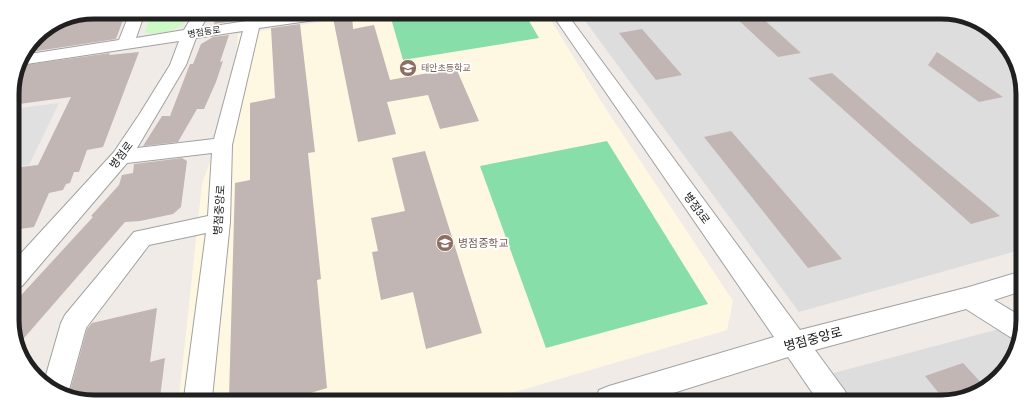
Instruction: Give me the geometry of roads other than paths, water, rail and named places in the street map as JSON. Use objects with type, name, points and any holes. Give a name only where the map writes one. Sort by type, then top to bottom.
[{"type":"street","points":[[126,43],[135,19]]},
{"type":"street","name":"병점로","points":[[19,272],[121,157],[148,116],[178,65],[189,35],[197,19]]},
{"type":"street","name":"병점동로","points":[[28,59],[291,19]]},
{"type":"street","name":"병점3로","points":[[563,19],[831,395]]},
{"type":"street","name":"병점중앙로","points":[[198,395],[219,222],[222,145],[252,25]]},
{"type":"street","points":[[121,157],[222,145]]},
{"type":"street","points":[[57,385],[74,324],[142,238],[219,222]]},
{"type":"street","name":"병점중앙로","points":[[625,395],[794,343],[969,298],[1016,283]]},
{"type":"street","points":[[969,298],[1016,327]]},
{"type":"place","name":"태안초등학교","points":[[408,68]]},
{"type":"place","name":"병점중학교","points":[[445,243]]}]
